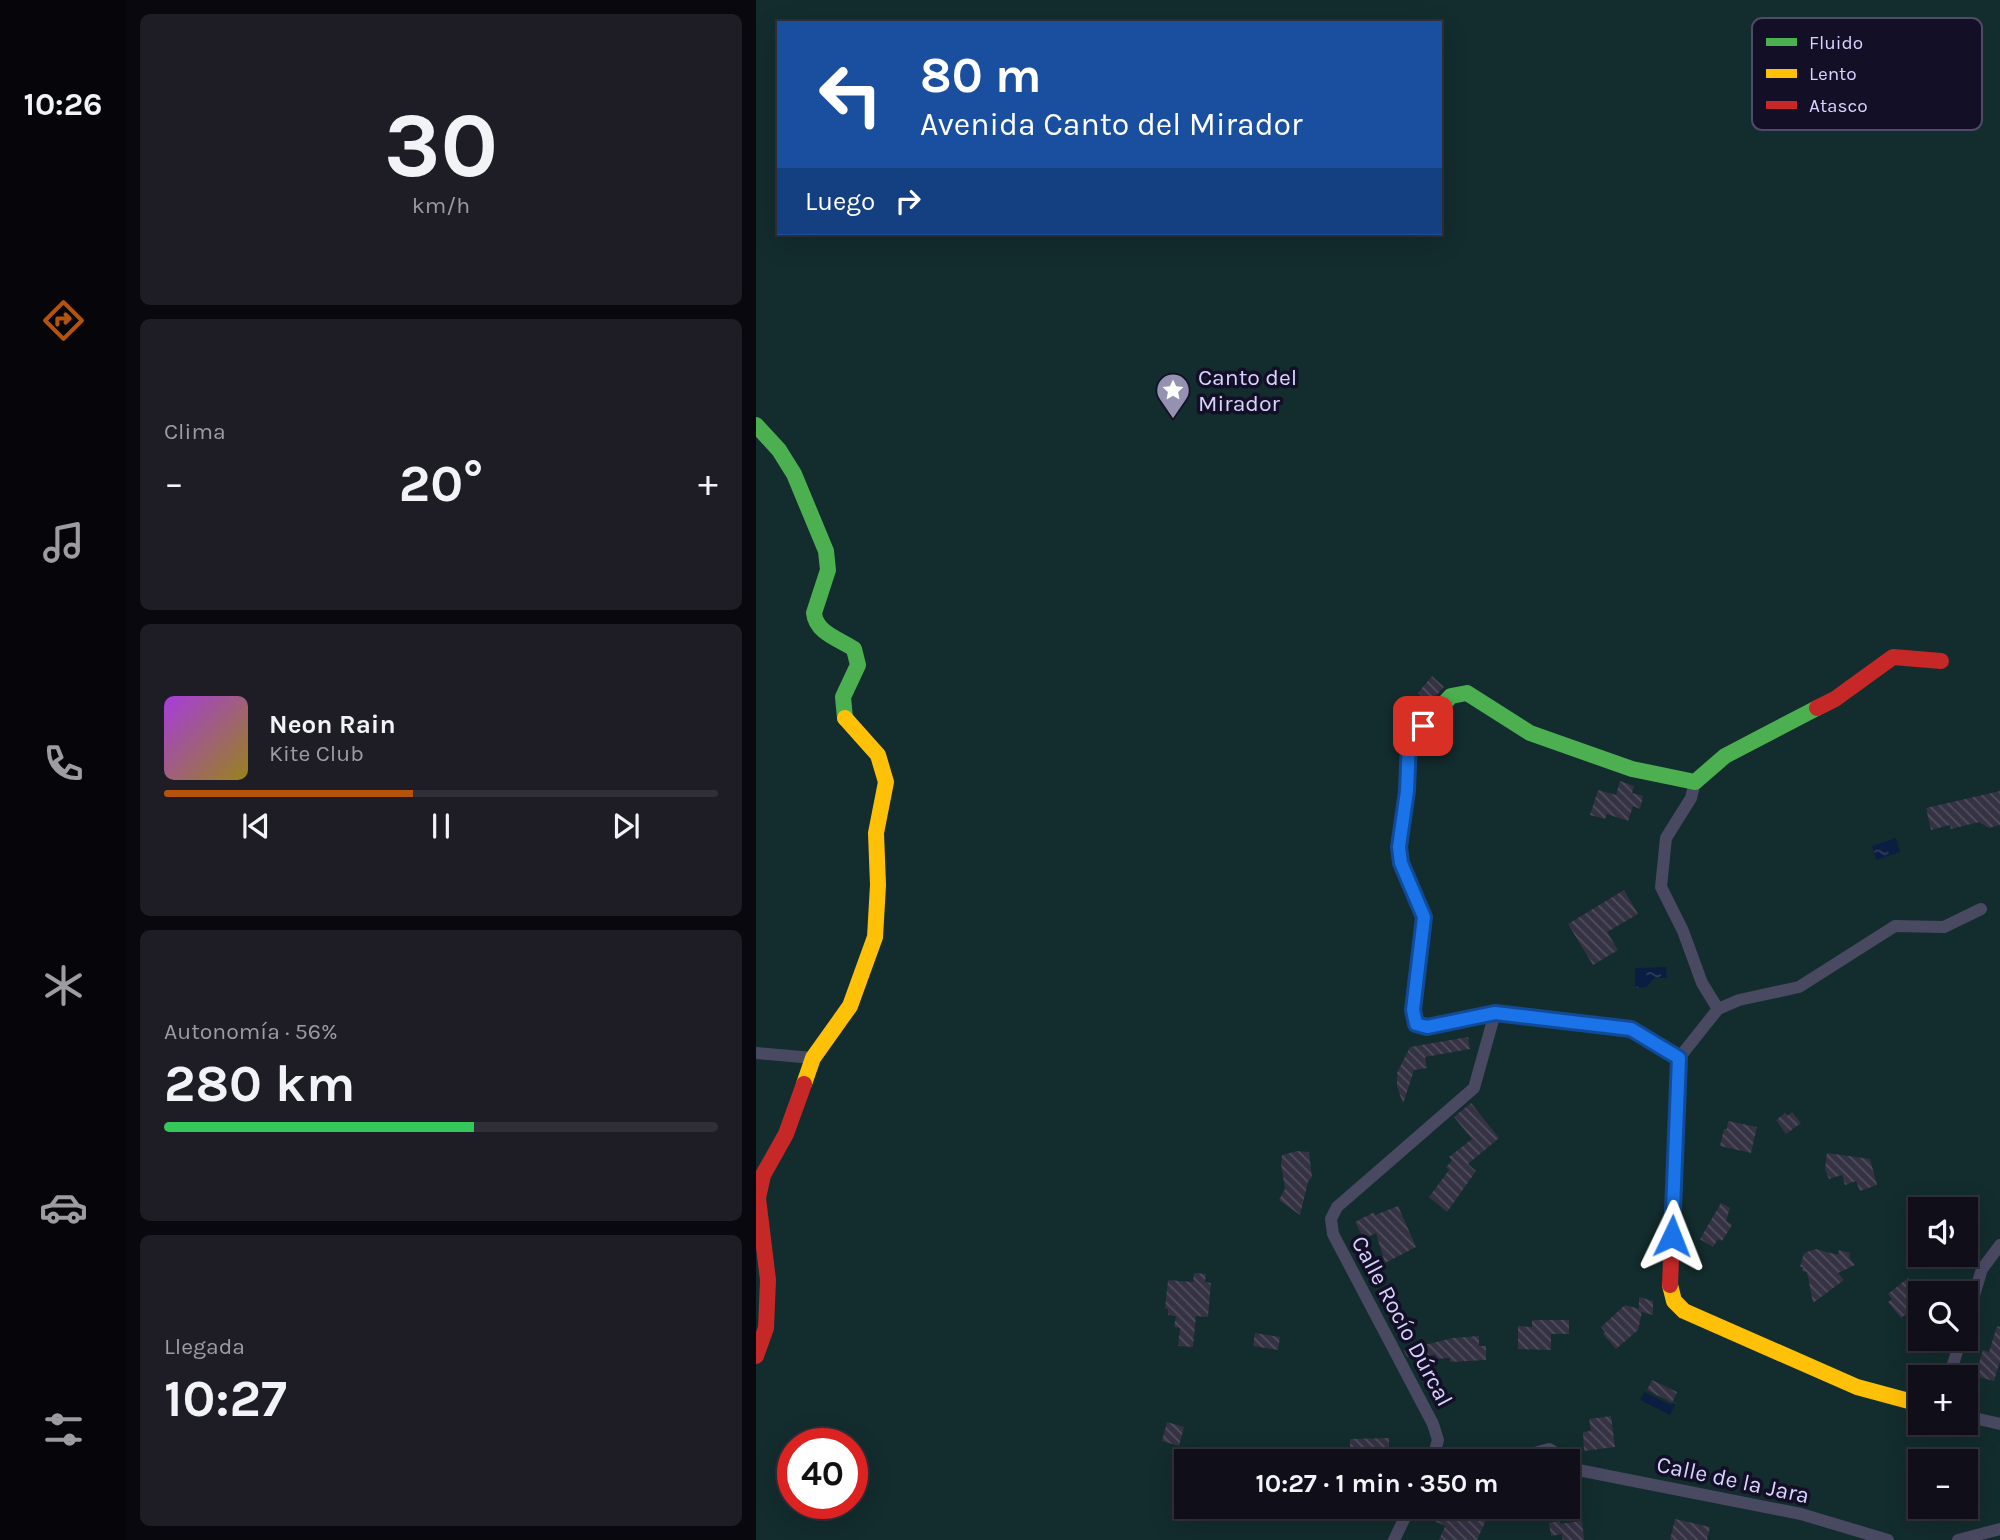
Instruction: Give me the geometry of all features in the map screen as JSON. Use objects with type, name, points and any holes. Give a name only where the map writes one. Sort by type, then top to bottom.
[{"type":"street","points":[[756,425],[783,454],[798,478],[828,562],[825,583],[814,608],[816,623],[825,633],[840,639],[853,649],[858,665],[843,697],[845,718],[877,755],[886,782],[876,833],[878,885],[875,937],[850,1006],[813,1059],[786,1134],[762,1175],[758,1198],[768,1280],[766,1328],[756,1356]]},
{"type":"street","points":[[1718,1009],[1702,983],[1683,931],[1661,887],[1666,838],[1692,798],[1695,782],[1725,755],[1835,699],[1893,657],[1941,662]]},
{"type":"street","points":[[1679,1058],[1631,1029],[1495,1013],[1427,1027],[1416,1024],[1413,1010],[1424,917],[1401,863],[1399,847],[1407,791],[1409,742],[1451,695],[1467,693],[1530,733],[1632,769],[1695,782]]},
{"type":"street","points":[[1908,1401],[1857,1387],[1684,1311],[1674,1301],[1670,1286],[1679,1058],[1718,1009],[1739,1000],[1799,987],[1895,926],[1944,927],[1981,909]]},
{"type":"street","name":"Calle Rocío Dúrcal","points":[[1435,1449],[1438,1440],[1433,1424],[1333,1234],[1331,1219],[1337,1207],[1474,1088],[1495,1013]]},
{"type":"street","points":[[756,1054],[813,1059]]},
{"type":"street","points":[[1978,1282],[1982,1269],[2000,1245]]},
{"type":"street","points":[[1978,1419],[2000,1424]]},
{"type":"street","name":"Calle de la Jara","points":[[1580,1470],[1801,1514],[1888,1540]]},
{"type":"street","points":[[1394,1540],[1404,1519]]},
{"type":"street","points":[[1958,1540],[2000,1529]]},
{"type":"green space","points":[[756,0],[2000,0],[2000,1540],[756,1540]]},
{"type":"water","points":[[1896,838],[1900,852],[1876,860],[1872,846]]},
{"type":"water","points":[[1666,967],[1667,978],[1655,978],[1646,987],[1635,988],[1635,968]]},
{"type":"water","points":[[1644,1392],[1671,1405],[1676,1403],[1670,1415],[1640,1400]]},
{"type":"building","points":[[1432,676],[1444,687],[1429,703],[1418,693]]},
{"type":"building","points":[[1620,781],[1634,786],[1632,793],[1643,796],[1640,809],[1633,806],[1628,821],[1607,814],[1605,819],[1590,815],[1598,790],[1616,795]]},
{"type":"building","points":[[2000,791],[2000,825],[1989,828],[1979,822],[1951,829],[1950,825],[1931,830],[1926,808]]},
{"type":"building","points":[[1624,890],[1638,914],[1607,932],[1618,950],[1593,965],[1568,924]]},
{"type":"building","points":[[1468,1037],[1470,1049],[1425,1057],[1427,1068],[1414,1070],[1403,1104],[1397,1086],[1397,1073],[1410,1047]]},
{"type":"building","points":[[1471,1103],[1499,1138],[1468,1164],[1476,1171],[1447,1212],[1429,1197],[1449,1170],[1446,1167],[1452,1161],[1449,1157],[1472,1139],[1454,1117]]},
{"type":"building","points":[[1792,1112],[1801,1123],[1786,1134],[1776,1120],[1785,1113],[1787,1116]]},
{"type":"building","points":[[1728,1121],[1757,1127],[1751,1153],[1720,1146]]},
{"type":"building","points":[[1297,1151],[1309,1152],[1312,1177],[1308,1182],[1300,1215],[1279,1200],[1285,1189],[1282,1155]]},
{"type":"building","points":[[1827,1153],[1870,1159],[1877,1185],[1860,1191],[1856,1181],[1845,1185],[1842,1175],[1829,1179],[1825,1169]]},
{"type":"building","points":[[1721,1203],[1730,1208],[1726,1221],[1732,1225],[1722,1241],[1718,1239],[1713,1247],[1700,1239]]},
{"type":"building","points":[[1398,1206],[1416,1247],[1385,1263],[1376,1233],[1364,1239],[1355,1222],[1374,1212],[1375,1215]]},
{"type":"building","points":[[1816,1249],[1838,1255],[1839,1250],[1850,1253],[1849,1257],[1855,1265],[1838,1273],[1844,1280],[1813,1303],[1807,1272],[1800,1267],[1804,1253]]},
{"type":"building","points":[[1194,1273],[1206,1274],[1205,1282],[1211,1283],[1208,1317],[1196,1316],[1193,1347],[1178,1346],[1180,1328],[1174,1327],[1176,1316],[1168,1315],[1168,1309],[1165,1308],[1168,1280],[1193,1282]]},
{"type":"building","points":[[1908,1278],[1910,1281],[1908,1281],[1908,1313],[1901,1318],[1888,1302],[1892,1299],[1888,1294]]},
{"type":"building","points":[[1639,1297],[1653,1301],[1653,1315],[1642,1312],[1638,1330],[1616,1349],[1603,1334],[1605,1332],[1601,1327],[1625,1305],[1639,1309]]},
{"type":"building","points":[[1532,1320],[1569,1320],[1569,1334],[1551,1334],[1551,1350],[1518,1349],[1518,1326],[1532,1327]]},
{"type":"building","points":[[1997,1326],[2000,1327],[2000,1361],[1994,1381],[1978,1377],[1983,1350],[1989,1352]]},
{"type":"building","points":[[1255,1333],[1280,1337],[1278,1350],[1253,1346]]},
{"type":"building","points":[[1479,1336],[1479,1346],[1486,1346],[1486,1360],[1450,1362],[1450,1358],[1436,1359],[1436,1355],[1407,1357],[1404,1350],[1453,1338]]},
{"type":"building","points":[[1652,1380],[1677,1392],[1672,1403],[1647,1390]]},
{"type":"building","points":[[1611,1416],[1615,1447],[1584,1451],[1583,1432],[1591,1431],[1589,1419]]},
{"type":"building","points":[[1167,1422],[1184,1427],[1179,1446],[1162,1441]]},
{"type":"building","points":[[1389,1438],[1389,1449],[1350,1449],[1350,1439]]},
{"type":"building","points":[[1430,1519],[1486,1520],[1477,1540],[1439,1540],[1445,1526]]},
{"type":"building","points":[[1675,1519],[1710,1527],[1707,1540],[1670,1540]]},
{"type":"building","points":[[1560,1521],[1560,1524],[1582,1521],[1584,1540],[1562,1540],[1562,1534],[1551,1536],[1549,1523]]},
{"type":"traffic: fast","points":[[756,425],[779,450],[794,474],[826,551],[828,570],[814,613],[824,631],[854,649],[858,665],[843,697],[845,718]]},
{"type":"traffic: fast","points":[[1409,748],[1409,742],[1451,696],[1467,693],[1530,733],[1632,769],[1695,782],[1725,756],[1817,708]]},
{"type":"traffic: slow","points":[[804,1084],[813,1058],[850,1006],[875,937],[878,885],[876,833],[886,782],[878,755],[845,718]]},
{"type":"traffic: slow","points":[[1409,748],[1407,791],[1399,847],[1401,863],[1424,917],[1413,1010],[1416,1024],[1427,1027],[1495,1013],[1506,1014]]},
{"type":"traffic: slow","points":[[1670,1285],[1674,1301],[1684,1311],[1857,1387],[1908,1401]]},
{"type":"traffic: jam","points":[[1817,708],[1835,699],[1893,657],[1941,661]]},
{"type":"traffic: jam","points":[[1506,1014],[1631,1029],[1679,1058],[1670,1285]]},
{"type":"traffic: jam","points":[[756,1356],[766,1328],[768,1280],[758,1198],[763,1175],[786,1134],[804,1084]]},
{"type":"place","name":"Canto del Mirador","points":[[1173,420]]},
{"type":"route","points":[[1423,726],[1409,742],[1407,791],[1399,847],[1401,863],[1424,917],[1413,1010],[1416,1024],[1427,1027],[1495,1013],[1631,1029],[1679,1058],[1672,1236]]}]
